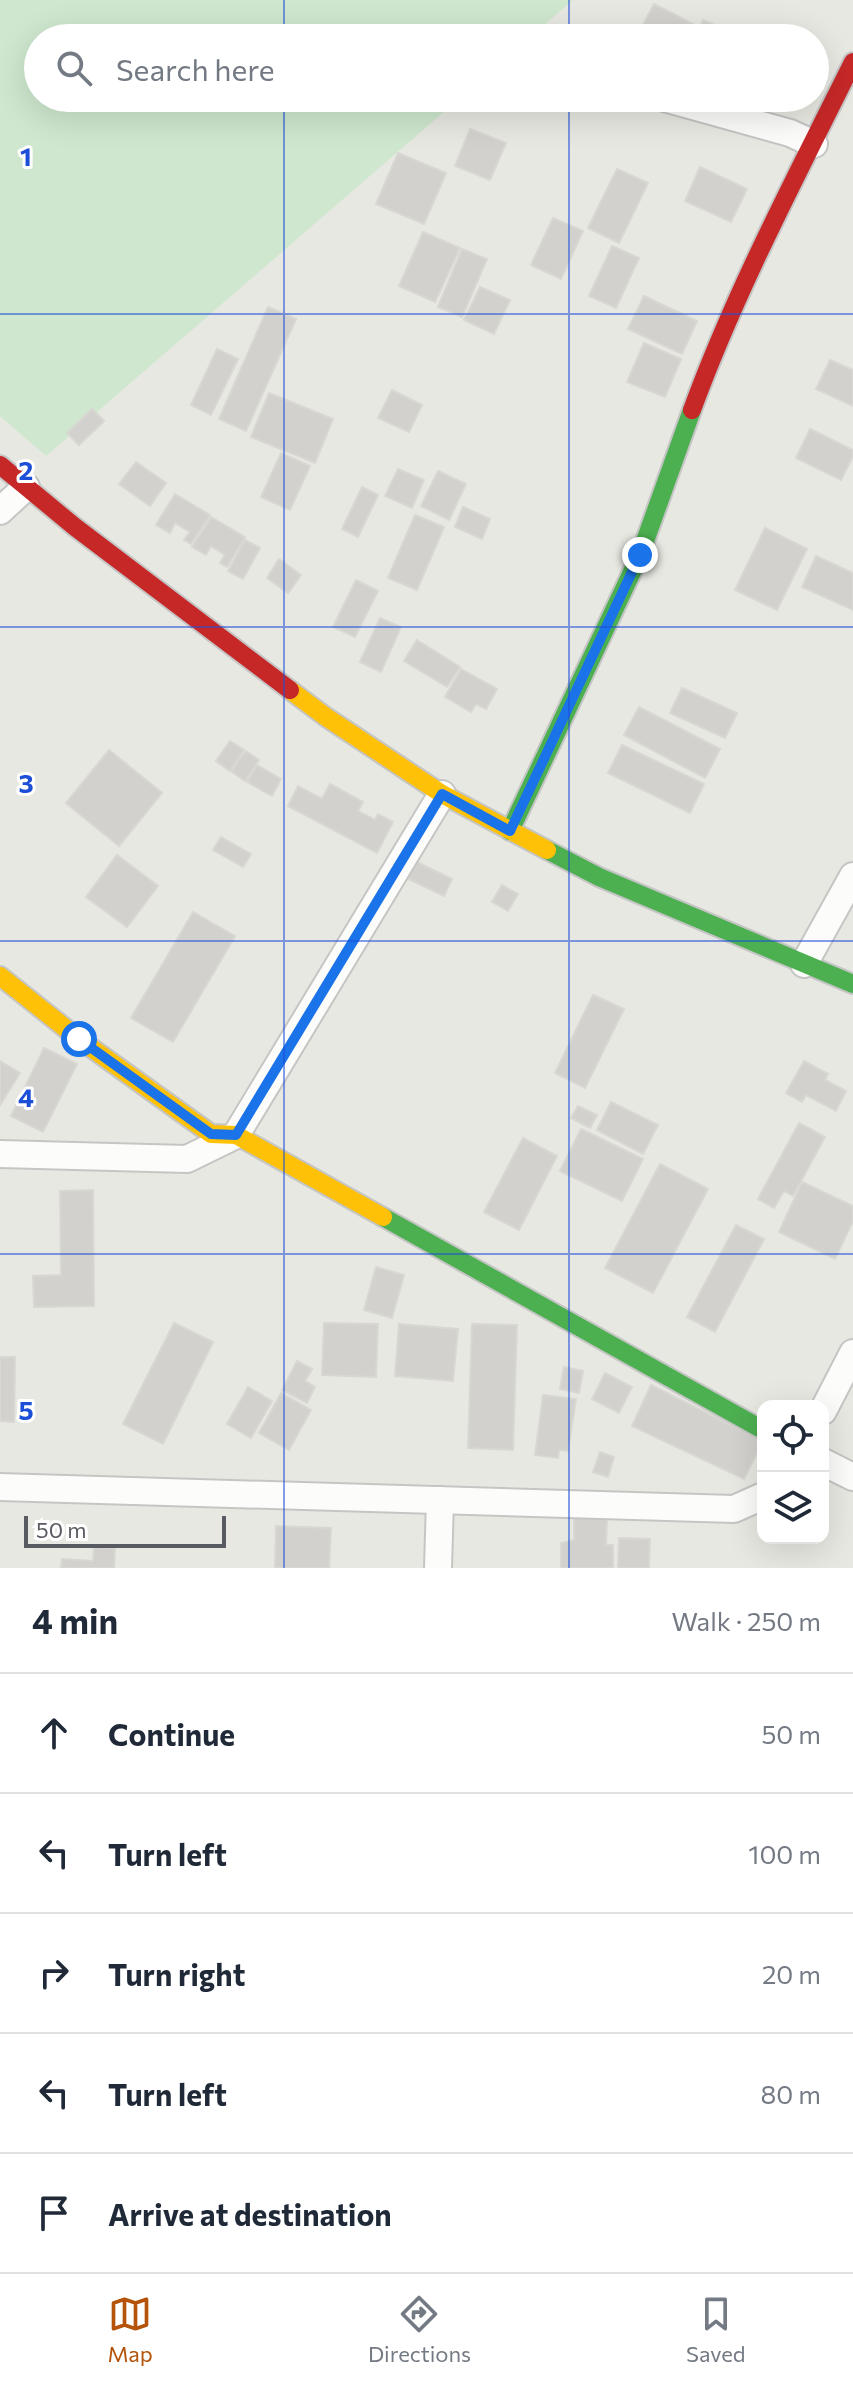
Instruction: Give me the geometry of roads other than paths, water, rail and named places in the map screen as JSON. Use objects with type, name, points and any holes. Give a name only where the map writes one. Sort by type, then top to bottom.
[{"type":"street","points":[[510,831],[640,555],[711,358],[747,275],[853,62]]},
{"type":"street","points":[[714,112],[790,133],[814,144]]},
{"type":"street","points":[[0,465],[121,563],[326,717],[442,794],[599,877],[853,984]]},
{"type":"street","points":[[0,511],[26,487]]},
{"type":"street","points":[[0,1154],[187,1159],[236,1135],[442,794]]},
{"type":"street","points":[[804,964],[853,876]]},
{"type":"street","points":[[0,976],[79,1039],[211,1134],[236,1135],[757,1427]]},
{"type":"street","points":[[829,1400],[853,1353]]},
{"type":"street","points":[[829,1465],[853,1477]]},
{"type":"street","points":[[0,1487],[734,1509],[757,1499]]},
{"type":"street","points":[[438,1568],[440,1500]]}]
